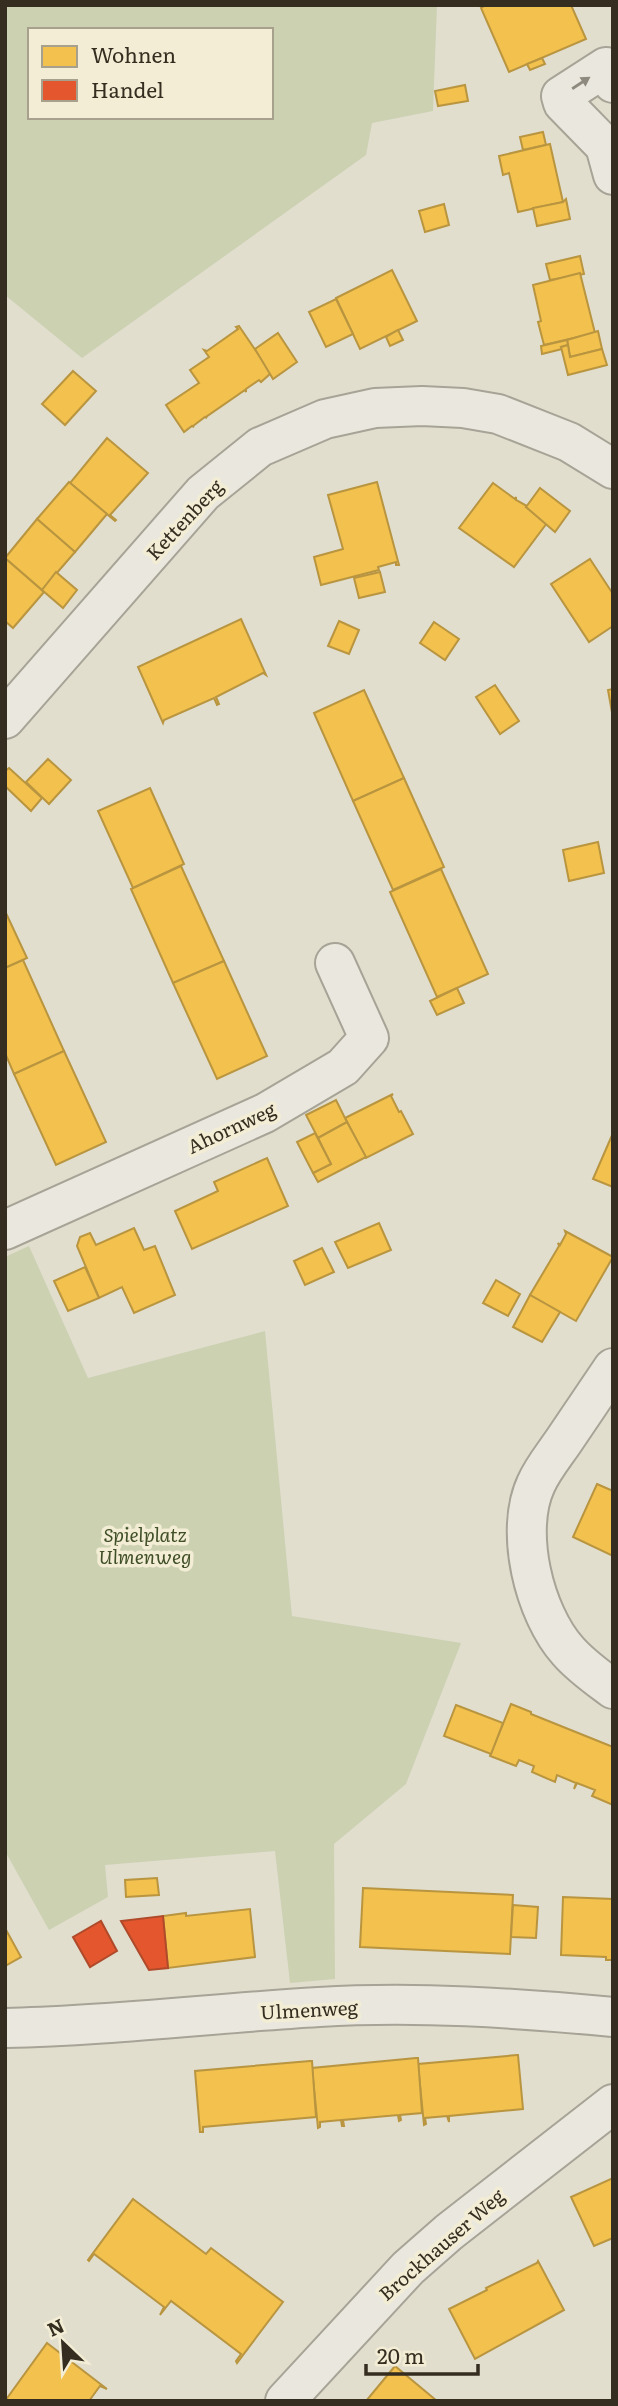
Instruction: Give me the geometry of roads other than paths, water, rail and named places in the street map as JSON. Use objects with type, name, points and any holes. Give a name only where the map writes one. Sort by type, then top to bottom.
[{"type":"street","points":[[610,155],[563,103],[561,96],[606,67],[613,83]]},
{"type":"street","name":"Kettenberg","points":[[5,719],[203,493],[260,447],[325,419],[374,408],[422,406],[463,408],[498,414],[569,442],[613,469]]},
{"type":"street","name":"Ahornweg","points":[[5,1230],[265,1113],[343,1067],[369,1038],[335,963]]},
{"type":"street","points":[[613,1368],[535,1486],[527,1535],[529,1564],[536,1592],[554,1632],[582,1666],[613,1689]]},
{"type":"street","name":"Ulmenweg","points":[[5,2028],[377,2005],[531,2010],[613,2017]]},
{"type":"street","name":"Brockhauser Weg","points":[[285,2401],[408,2268],[459,2224],[613,2104]]},
{"type":"park label","name":"Spielplatz Ulmenweg","points":[[145,1545]]}]
